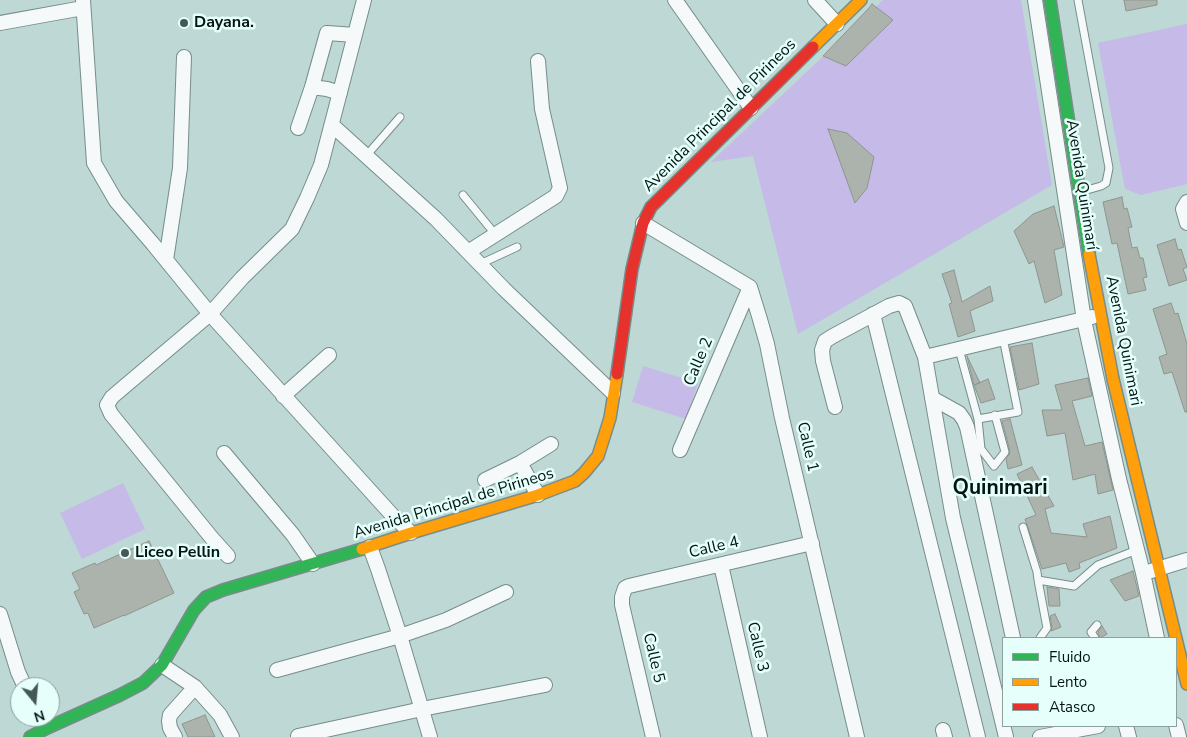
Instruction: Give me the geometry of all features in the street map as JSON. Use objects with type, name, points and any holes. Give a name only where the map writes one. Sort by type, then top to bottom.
[{"type":"street","points":[[228,556],[110,414],[107,405],[112,396],[210,314],[242,278],[292,229],[321,165],[364,0]]},
{"type":"street","points":[[674,0],[751,108]]},
{"type":"street","points":[[815,0],[837,24]]},
{"type":"street","name":"Avenida Principal de Pirineos","points":[[60,721],[143,683],[162,665],[194,610],[206,597],[223,590],[538,495],[575,481],[584,473],[598,456],[610,418],[632,269],[643,223],[651,207],[861,0]]},
{"type":"street","name":"Avenida Quinimarí","points":[[1035,0],[1084,320],[1157,637]]},
{"type":"street","name":"Avenida Quinimari","points":[[1050,0],[1080,192],[1113,379],[1159,568],[1182,648],[1187,684]]},
{"type":"street","points":[[0,23],[83,4],[94,163],[116,201],[210,314],[410,533]]},
{"type":"street","points":[[298,128],[312,87],[327,32],[355,34]]},
{"type":"street","points":[[166,260],[180,168],[184,57]]},
{"type":"street","points":[[468,252],[556,196],[560,188],[542,109],[538,61]]},
{"type":"street","points":[[312,87],[340,93]]},
{"type":"street","points":[[332,125],[436,219],[504,289],[613,394]]},
{"type":"street","points":[[643,223],[750,287]]},
{"type":"street","name":"Calle 2","points":[[680,450],[750,287]]},
{"type":"street","name":"Calle 1","points":[[750,287],[767,344],[782,418],[857,737]]},
{"type":"street","points":[[835,407],[822,350],[826,342],[833,336],[889,306],[899,303],[905,306],[925,357],[953,518],[1002,710]]},
{"type":"street","points":[[873,314],[978,737]]},
{"type":"street","points":[[925,357],[1101,315]]},
{"type":"street","points":[[283,396],[329,355]]},
{"type":"street","points":[[932,398],[958,413],[967,427],[1013,637]]},
{"type":"street","points":[[485,480],[520,463],[551,444]]},
{"type":"street","points":[[224,453],[293,534],[313,564]]},
{"type":"street","points":[[520,463],[538,495]]},
{"type":"street","name":"Calle 4","points":[[625,588],[812,543]]},
{"type":"street","points":[[370,547],[400,636],[430,737]]},
{"type":"street","points":[[1143,573],[1187,560]]},
{"type":"street","name":"Calle 3","points":[[721,565],[760,737]]},
{"type":"street","name":"Calle 5","points":[[625,588],[622,606],[653,737]]},
{"type":"street","points":[[277,670],[400,636],[446,620],[506,592]]},
{"type":"street","points":[[0,614],[20,677]]},
{"type":"street","points":[[162,665],[195,687],[220,715],[232,737]]},
{"type":"street","points":[[298,736],[545,685]]},
{"type":"street","points":[[175,737],[170,728],[170,715],[195,687]]},
{"type":"street","name":"Avenida Principal de Pirineos","points":[[30,737],[45,727]]},
{"type":"street","points":[[1040,737],[1084,733],[1096,727]]},
{"type":"lane","points":[[1078,0],[1109,168],[1106,183],[1080,192]]},
{"type":"lane","points":[[366,156],[400,117]]},
{"type":"lane","points":[[464,195],[496,234]]},
{"type":"lane","points":[[479,264],[517,247]]},
{"type":"lane","points":[[978,419],[1018,412],[1004,343]]},
{"type":"lane","points":[[959,349],[978,419],[981,449],[994,466],[1005,452],[995,415]]},
{"type":"lane","points":[[1022,527],[1037,572],[1047,628],[1041,637]]},
{"type":"lane","points":[[1038,580],[1074,586],[1098,565],[1137,550]]},
{"type":"lane","points":[[1094,637],[1091,632],[1097,625]]},
{"type":"shaded area","points":[[883,0],[1021,0],[1052,185],[798,334],[753,156],[711,162]]},
{"type":"shaded area","points":[[1187,24],[1187,184],[1141,195],[1125,189],[1098,43]]},
{"type":"shaded area","points":[[643,366],[698,383],[686,419],[632,402]]},
{"type":"shaded area","points":[[123,483],[145,529],[82,559],[60,513]]},
{"type":"building","points":[[1124,0],[1157,0],[1157,5],[1126,11]]},
{"type":"building","points":[[872,4],[893,20],[846,66],[823,56],[869,8]]},
{"type":"building","points":[[828,129],[847,133],[874,157],[867,188],[855,203]]},
{"type":"building","points":[[1122,197],[1124,209],[1127,208],[1132,227],[1128,228],[1132,248],[1137,247],[1140,258],[1143,258],[1147,277],[1143,278],[1146,290],[1128,294],[1117,243],[1112,244],[1103,202]]},
{"type":"building","points":[[1054,206],[1064,247],[1054,250],[1062,295],[1045,303],[1034,261],[1029,264],[1014,231],[1033,214]]},
{"type":"building","points":[[1175,239],[1178,250],[1181,249],[1187,267],[1183,269],[1187,280],[1169,286],[1157,245]]},
{"type":"building","points":[[954,270],[962,302],[990,286],[993,301],[970,311],[975,331],[958,337],[949,304],[952,303],[942,274]]},
{"type":"building","points":[[1171,303],[1175,314],[1178,313],[1187,344],[1187,412],[1185,412],[1172,372],[1164,374],[1159,357],[1167,354],[1153,309]]},
{"type":"building","points":[[1032,343],[1039,384],[1019,390],[1010,347]]},
{"type":"building","points":[[967,356],[980,383],[974,385]]},
{"type":"building","points":[[1088,378],[1092,396],[1072,401],[1085,446],[1102,442],[1113,490],[1098,494],[1095,474],[1073,480],[1065,433],[1047,436],[1042,410],[1062,410],[1055,385]]},
{"type":"building","points":[[988,379],[995,399],[981,403],[974,385]]},
{"type":"building","points":[[1010,419],[1022,465],[1008,469],[1006,459],[1010,451],[1002,421]]},
{"type":"building","points":[[1032,467],[1054,506],[1045,509],[1051,533],[1087,537],[1083,524],[1110,516],[1117,548],[1079,563],[1080,568],[1069,572],[1066,563],[1042,569],[1025,519],[1036,515],[1017,474]]},
{"type":"building","points":[[149,541],[174,593],[94,628],[88,613],[84,614],[74,592],[80,589],[72,573],[95,563],[96,565]]},
{"type":"building","points":[[1133,571],[1139,596],[1125,601],[1110,580]]},
{"type":"building","points":[[1047,587],[1059,589],[1060,606],[1049,606]]},
{"type":"building","points":[[1055,614],[1061,627],[1051,631],[1050,616]]},
{"type":"building","points":[[1102,626],[1107,634],[1100,637],[1098,632]]},
{"type":"building","points":[[205,715],[215,737],[188,737],[182,724]]},
{"type":"traffic: fast","points":[[1050,0],[1089,254]]},
{"type":"traffic: fast","points":[[30,737],[143,683],[162,665],[194,610],[206,597],[223,590],[362,549]]},
{"type":"traffic: slow","points":[[813,47],[861,0]]},
{"type":"traffic: slow","points":[[1089,254],[1113,379],[1176,637]]},
{"type":"traffic: slow","points":[[362,549],[538,495],[575,481],[598,456],[610,418],[617,374]]},
{"type":"traffic: slow","points":[[1177,643],[1187,684]]},
{"type":"traffic: jam","points":[[617,374],[632,269],[643,223],[651,207],[813,47]]},
{"type":"place","name":"Dayana.","points":[[184,23]]},
{"type":"place","name":"Liceo Pellin","points":[[125,553]]},
{"type":"district","name":"Quinimari","points":[[1000,489]]}]
